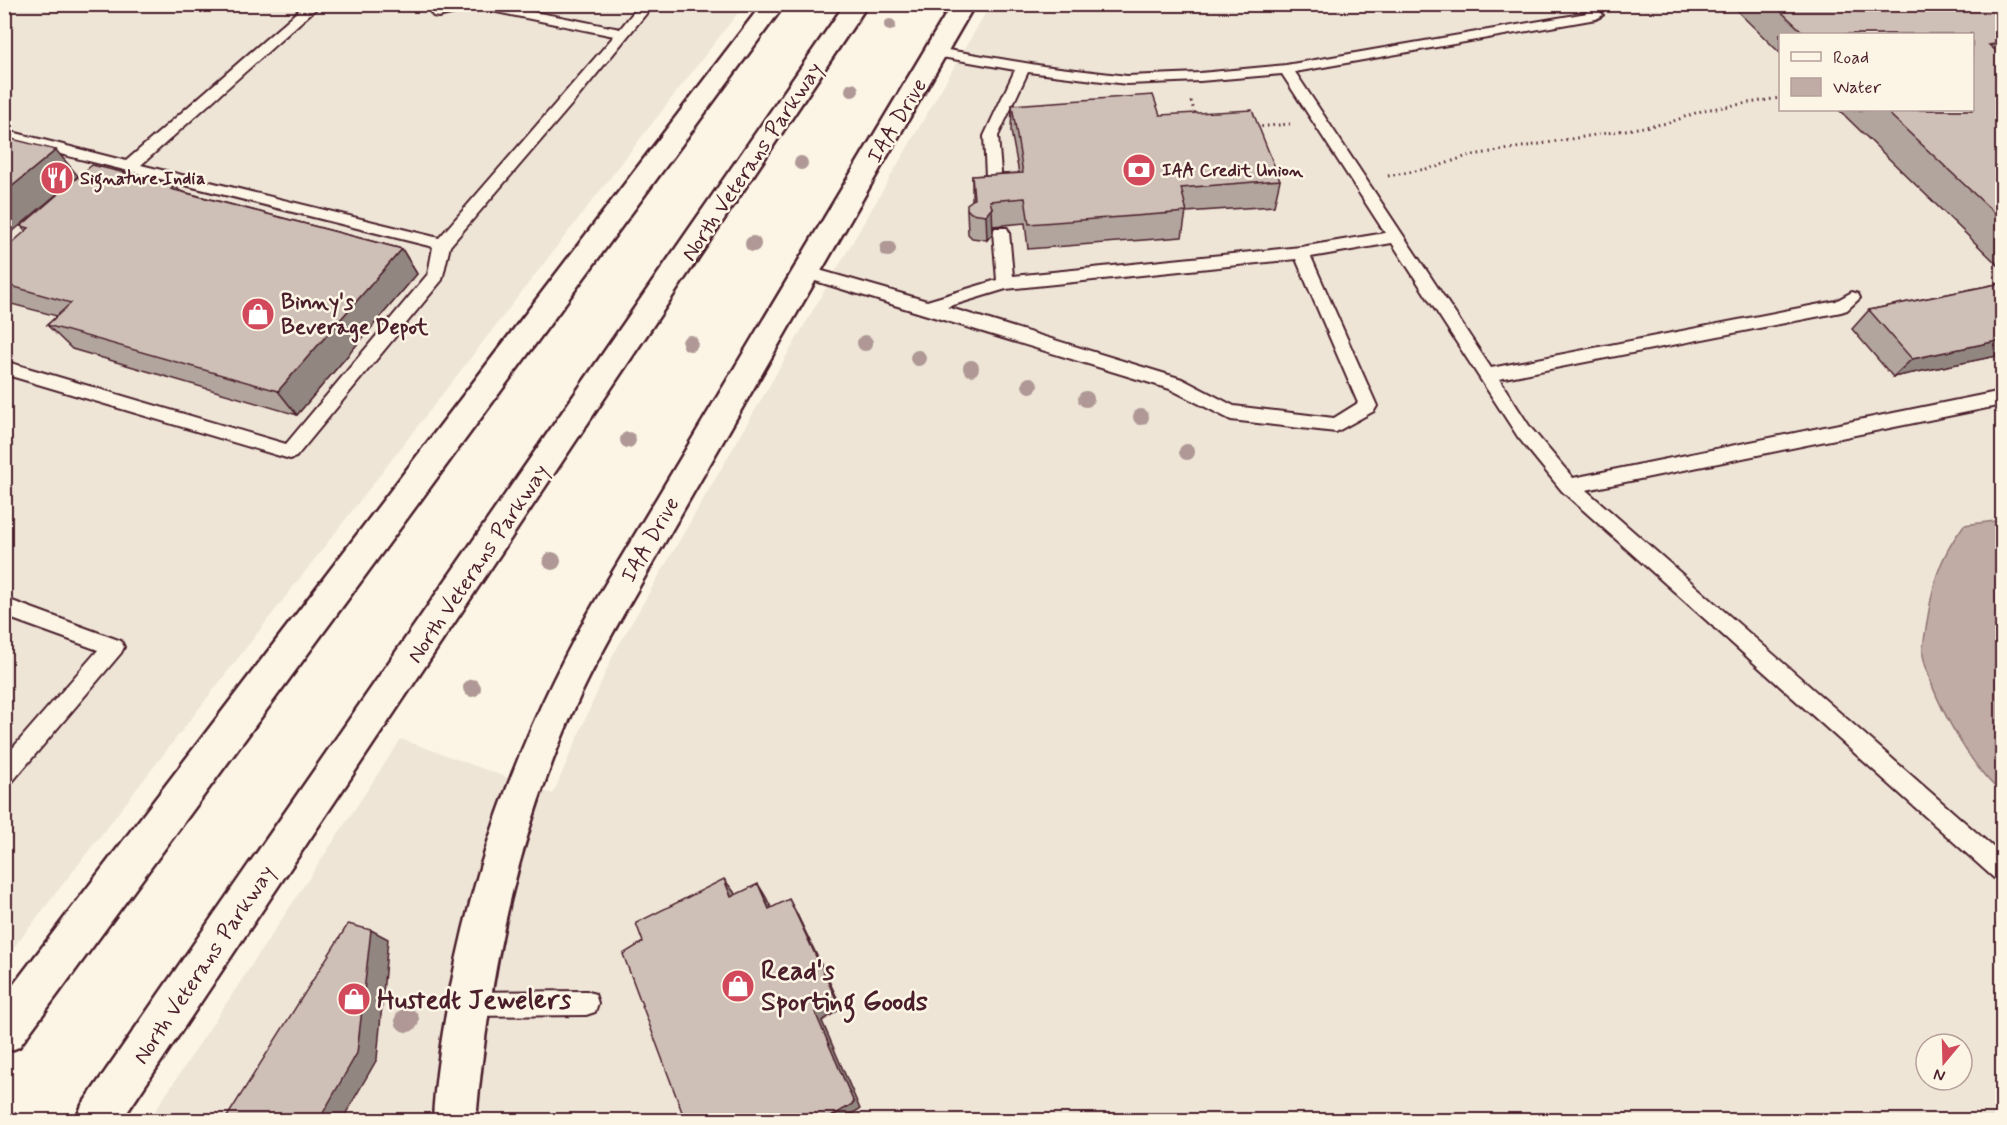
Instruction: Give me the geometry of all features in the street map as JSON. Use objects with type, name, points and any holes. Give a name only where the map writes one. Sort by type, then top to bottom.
[{"type":"main road","points":[[4,1032],[774,4]]},
{"type":"main road","name":"North Veterans Parkway","points":[[97,1120],[857,4]]},
{"type":"main road","name":"IAA Drive","points":[[454,1120],[466,1004],[485,917],[513,818],[566,687],[612,603],[964,4]]},
{"type":"lane","points":[[99,178],[122,165],[315,4]]},
{"type":"lane","points":[[438,13],[477,4],[624,34]]},
{"type":"lane","points":[[4,367],[290,452],[436,276],[442,244],[648,4]]},
{"type":"lane","points":[[936,52],[1023,67],[1127,80],[1185,77],[1286,69],[1596,15],[1587,4]]},
{"type":"lane","points":[[995,197],[991,136],[1023,67]]},
{"type":"lane","points":[[1286,69],[1524,432],[1569,486],[2002,870]]},
{"type":"lane","points":[[4,135],[442,244]]},
{"type":"lane","points":[[1001,232],[1005,283]]},
{"type":"lane","points":[[925,308],[1005,283],[1302,253],[1396,237]]},
{"type":"lane","points":[[805,273],[1176,384],[1231,413],[1336,425],[1368,406],[1302,253]]},
{"type":"lane","points":[[1487,375],[1841,306],[1852,298]]},
{"type":"lane","points":[[1569,486],[2002,398]]},
{"type":"lane","points":[[4,607],[114,647],[4,775]]},
{"type":"lane","points":[[466,1004],[586,1003]]},
{"type":"path","points":[[1185,77],[1198,123]]},
{"type":"path","points":[[1365,190],[1371,179],[1436,167],[1467,156],[1668,123],[1704,110],[1779,98]]},
{"type":"path","points":[[1249,128],[1320,121]]},
{"type":"shaded area","points":[[5,5],[744,5],[5,959]]},
{"type":"shaded area","points":[[990,5],[2002,5],[2002,1120],[149,1120],[401,739],[553,794],[613,655]]},
{"type":"water","points":[[2002,520],[2002,793],[1977,766],[1954,730],[1934,690],[1923,652],[1934,586],[1942,562],[1955,538],[1964,525]]},
{"type":"building","points":[[1773,4],[2002,4],[2002,43],[1989,45],[2002,56],[2002,220],[1886,111],[1974,111],[1974,33],[1804,33]]},
{"type":"building","name":"IAA Credit Union","points":[[1153,95],[1160,115],[1252,110],[1280,180],[1181,188],[1187,212],[1029,224],[1025,198],[990,201],[992,208],[986,215],[971,213],[967,209],[967,204],[974,199],[972,176],[1023,173],[1012,105]]},
{"type":"building","points":[[4,137],[56,150],[4,193]]},
{"type":"building","points":[[92,165],[175,185],[171,189],[402,249],[278,391],[47,325],[71,303],[4,284],[4,250],[29,228],[21,226]]},
{"type":"building","points":[[2002,283],[2002,340],[1912,359],[1869,310]]},
{"type":"building","name":"Read's Sporting Goods","points":[[724,879],[731,897],[758,884],[769,909],[789,899],[836,999],[815,1012],[854,1103],[826,1120],[685,1120],[623,954],[643,942],[636,923]]},
{"type":"building","name":"Hustedt Jewelers","points":[[348,924],[371,930],[357,1053],[319,1120],[225,1120]]},
{"type":"place","name":"IAA Credit Union","points":[[1139,170]]},
{"type":"place","name":"Signature India","points":[[57,178]]},
{"type":"place","name":"Binny's Beverage Depot","points":[[258,314]]},
{"type":"place","name":"Read's Sporting Goods","points":[[738,986]]},
{"type":"place","name":"Hustedt Jewelers","points":[[354,999]]}]
